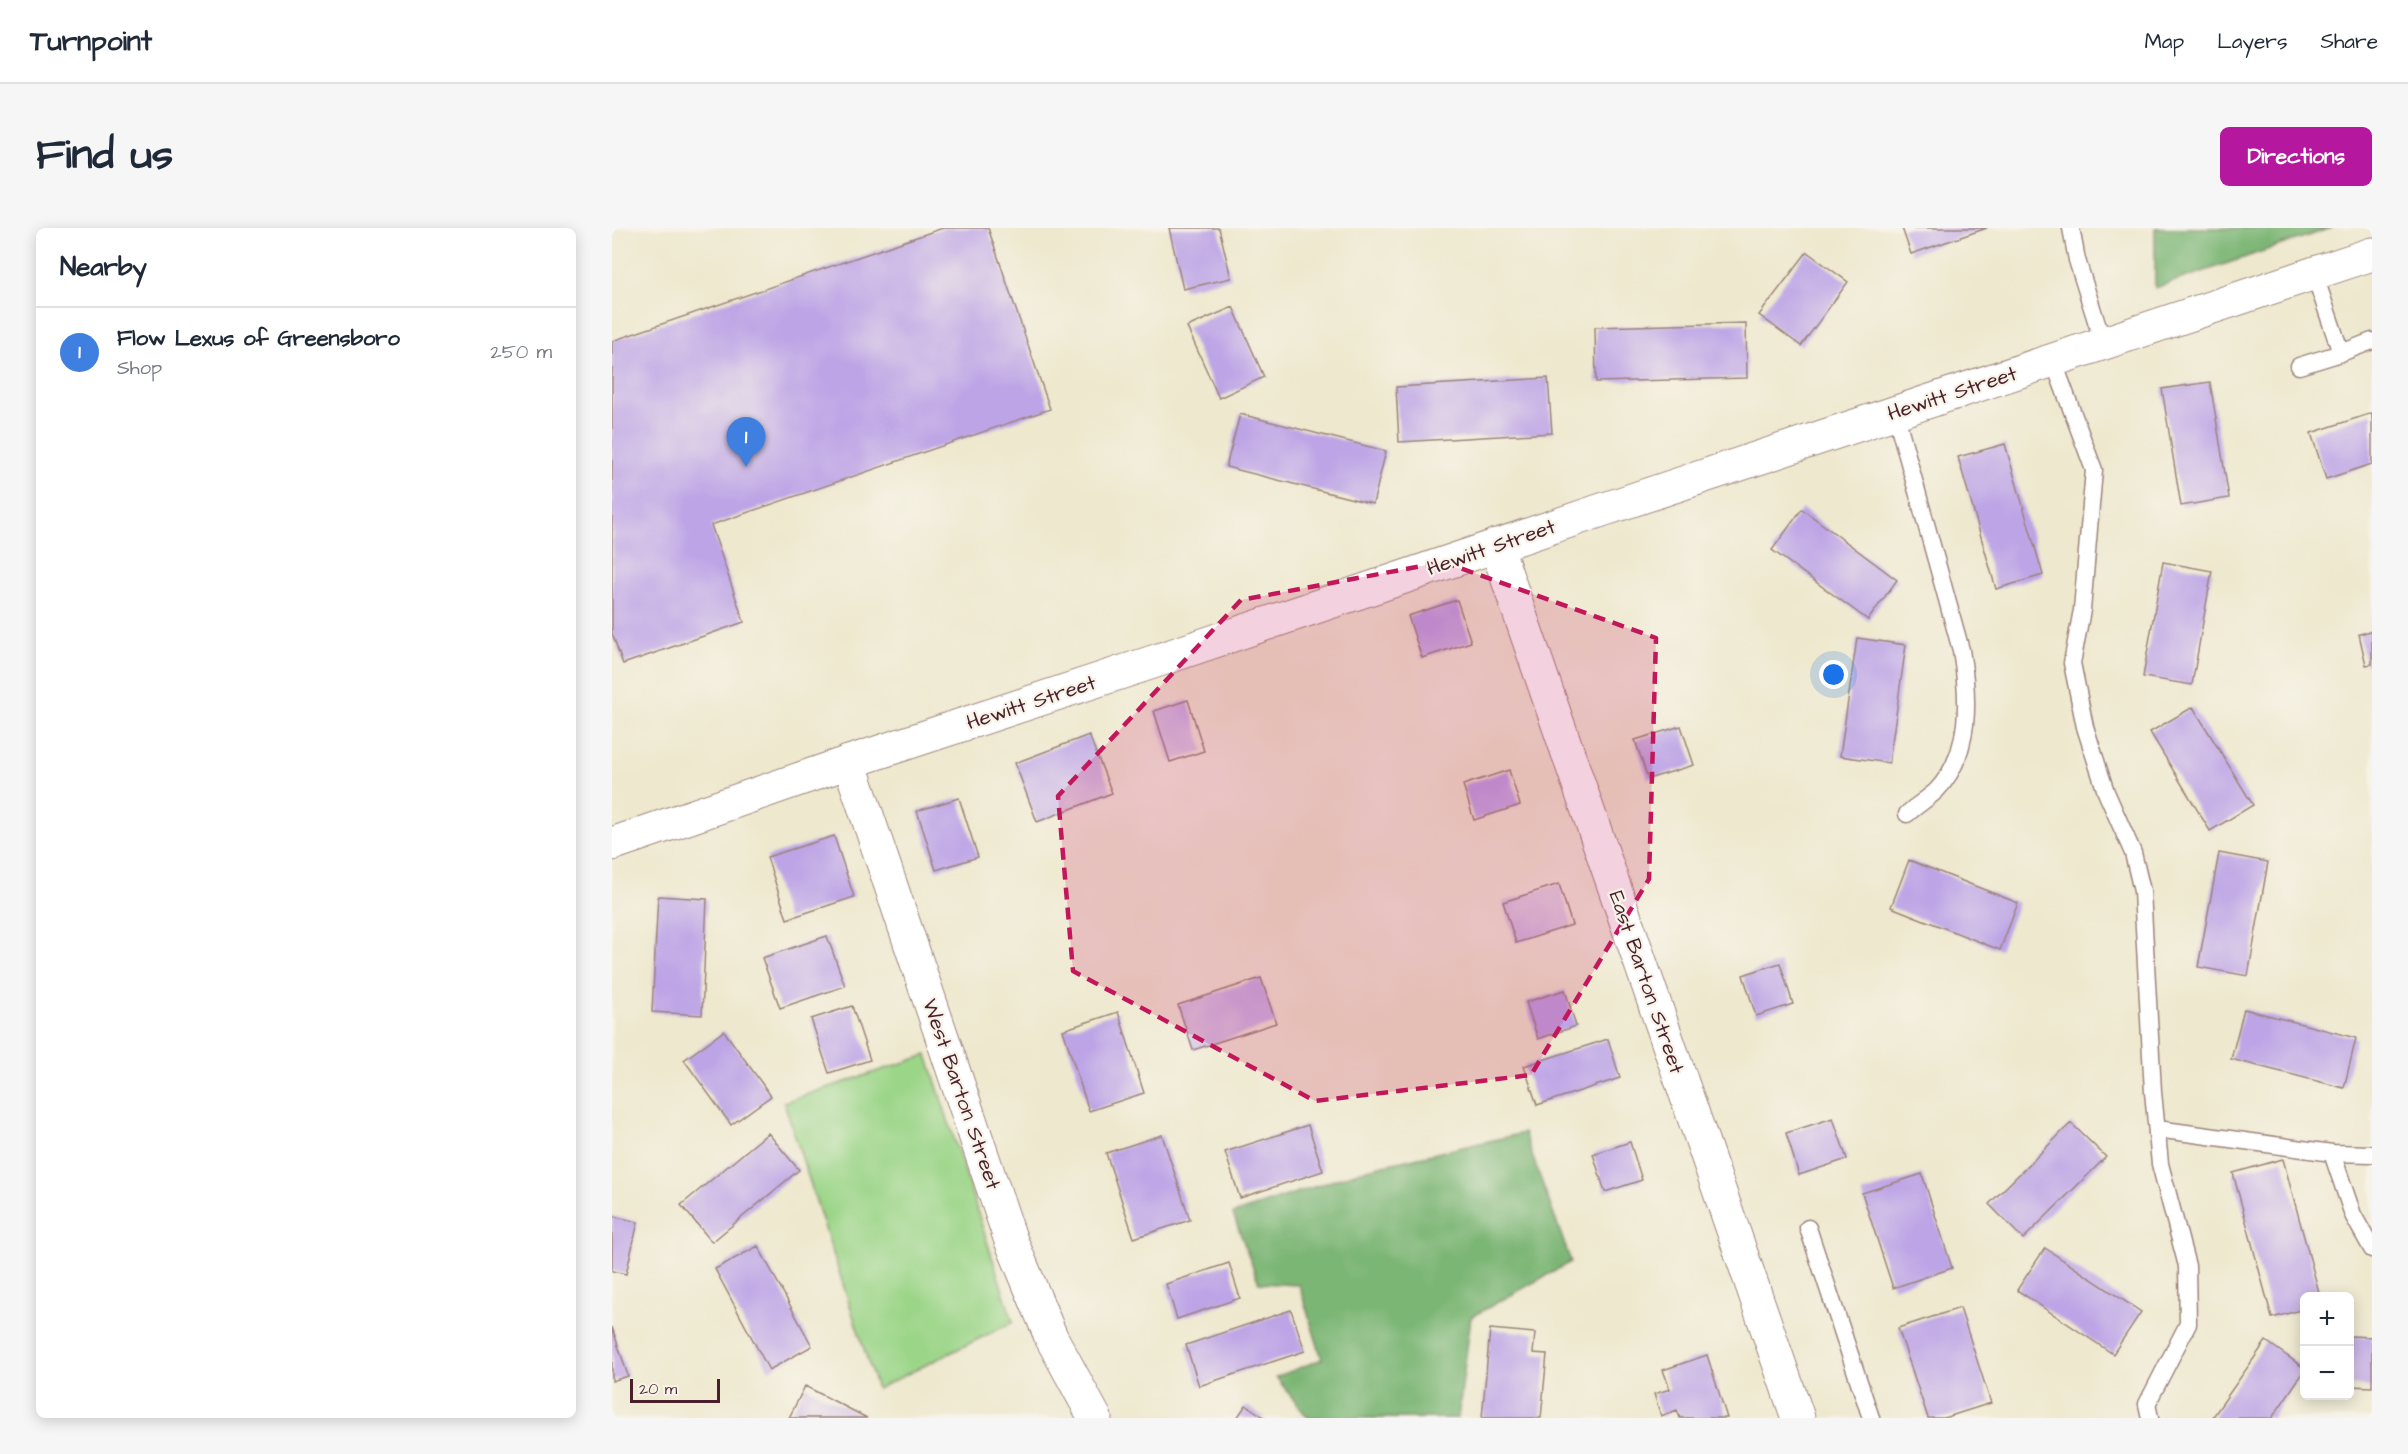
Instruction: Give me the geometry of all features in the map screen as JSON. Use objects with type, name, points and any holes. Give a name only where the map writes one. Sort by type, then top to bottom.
[{"type":"street","name":"Hewitt Street","points":[[612,844],[1496,545],[2372,254]]},
{"type":"street","name":"East Barton Street","points":[[1496,545],[1798,1418]]},
{"type":"street","name":"West Barton Street","points":[[849,762],[1010,1238],[1051,1337],[1095,1418]]},
{"type":"lane","points":[[2072,228],[2077,260],[2103,343]]},
{"type":"lane","points":[[2314,273],[2341,353]]},
{"type":"lane","points":[[2299,366],[2372,341]]},
{"type":"lane","points":[[2053,360],[2094,470],[2082,610],[2072,663],[2085,727],[2106,792],[2133,853],[2142,891],[2147,1004],[2160,1164],[2187,1266],[2188,1324],[2147,1404],[2150,1418]]},
{"type":"lane","points":[[1895,412],[1961,650],[1966,679],[1967,711],[1962,740],[1950,770],[1936,790],[1906,814]]},
{"type":"lane","points":[[2157,1129],[2332,1153],[2372,1154]]},
{"type":"lane","points":[[2332,1153],[2353,1215],[2372,1249]]},
{"type":"lane","points":[[1808,1228],[1871,1418]]},
{"type":"highlighted area","points":[[1443,562],[1656,638],[1649,879],[1531,1075],[1315,1101],[1073,971],[1058,796],[1241,600]]},
{"type":"green space","points":[[2155,228],[2331,228],[2155,288]]},
{"type":"green space","points":[[927,1055],[1013,1322],[877,1389],[784,1102]]},
{"type":"green space","points":[[1524,1133],[1571,1262],[1471,1317],[1458,1418],[1308,1418],[1276,1377],[1322,1359],[1299,1285],[1259,1283],[1233,1214],[1367,1169]]},
{"type":"building","points":[[943,228],[988,228],[1050,409],[711,525],[744,622],[623,664],[612,633],[612,341]]},
{"type":"building","points":[[1169,228],[1219,228],[1231,278],[1183,289]]},
{"type":"building","points":[[1902,228],[1987,228],[1911,254]]},
{"type":"building","points":[[1807,252],[1848,282],[1801,346],[1759,315]]},
{"type":"building","points":[[1233,307],[1264,377],[1219,398],[1187,327]]},
{"type":"building","points":[[1746,323],[1747,378],[1596,382],[1595,327]]},
{"type":"building","points":[[1548,378],[1552,433],[1399,442],[1396,387]]},
{"type":"building","points":[[2210,382],[2229,498],[2181,506],[2162,389]]},
{"type":"building","points":[[2372,413],[2372,464],[2326,479],[2311,433]]},
{"type":"building","points":[[1240,414],[1386,451],[1373,504],[1226,467]]},
{"type":"building","points":[[2005,444],[2043,575],[1996,589],[1958,457]]},
{"type":"building","points":[[1802,509],[1897,580],[1868,620],[1772,550]]},
{"type":"building","points":[[2163,562],[2212,571],[2192,685],[2143,677]]},
{"type":"building","points":[[1457,600],[1471,642],[1422,658],[1408,616]]},
{"type":"building","points":[[2372,631],[2372,664],[2366,665],[2359,634]]},
{"type":"building","points":[[1857,638],[1906,645],[1889,763],[1840,756]]},
{"type":"building","points":[[1188,700],[1204,751],[1170,762],[1154,711]]},
{"type":"building","points":[[2193,707],[2253,805],[2210,831],[2150,732]]},
{"type":"building","points":[[1681,726],[1694,765],[1648,779],[1635,740]]},
{"type":"building","points":[[1089,735],[1112,793],[1037,822],[1015,763]]},
{"type":"building","points":[[1509,770],[1520,805],[1474,820],[1463,785]]},
{"type":"building","points":[[959,798],[978,857],[936,870],[917,811]]},
{"type":"building","points":[[834,836],[854,897],[787,919],[767,857]]},
{"type":"building","points":[[2219,853],[2268,862],[2248,976],[2198,967]]},
{"type":"building","points":[[1909,860],[2018,903],[2000,950],[1891,907]]},
{"type":"building","points":[[1559,884],[1572,925],[1516,943],[1503,902]]},
{"type":"building","points":[[658,896],[707,899],[702,1015],[652,1012]]},
{"type":"building","points":[[827,936],[845,986],[780,1008],[762,958]]},
{"type":"building","points":[[1780,963],[1793,1004],[1756,1016],[1743,975]]},
{"type":"building","points":[[1261,978],[1276,1023],[1193,1050],[1178,1005]]},
{"type":"building","points":[[1565,990],[1576,1026],[1538,1039],[1526,1002]]},
{"type":"building","points":[[852,1006],[870,1060],[829,1073],[811,1019]]},
{"type":"building","points":[[2244,1009],[2356,1038],[2344,1088],[2231,1059]]},
{"type":"building","points":[[1118,1012],[1144,1093],[1089,1111],[1063,1030]]},
{"type":"building","points":[[724,1031],[771,1096],[731,1125],[684,1060]]},
{"type":"building","points":[[1608,1039],[1620,1078],[1537,1105],[1524,1066]]},
{"type":"building","points":[[1833,1118],[1847,1159],[1799,1175],[1786,1133]]},
{"type":"building","points":[[2071,1123],[2106,1157],[2023,1239],[1989,1204]]},
{"type":"building","points":[[1308,1125],[1323,1171],[1240,1198],[1225,1152]]},
{"type":"building","points":[[768,1133],[799,1170],[712,1242],[681,1205]]},
{"type":"building","points":[[1162,1135],[1190,1220],[1134,1238],[1106,1153]]},
{"type":"building","points":[[1630,1142],[1642,1180],[1605,1192],[1593,1154]]},
{"type":"building","points":[[2283,1159],[2319,1292],[2300,1292],[2300,1310],[2272,1318],[2233,1173]]},
{"type":"building","points":[[1922,1174],[1952,1268],[1893,1288],[1862,1193]]},
{"type":"building","points":[[612,1216],[638,1222],[626,1274],[612,1271]]},
{"type":"building","points":[[758,1246],[812,1346],[769,1370],[715,1269]]},
{"type":"building","points":[[2045,1248],[2141,1312],[2113,1354],[2017,1290]]},
{"type":"building","points":[[1229,1263],[1240,1298],[1177,1319],[1166,1284]]},
{"type":"building","points":[[1960,1308],[1991,1403],[1944,1418],[1928,1418],[1898,1328]]},
{"type":"building","points":[[1291,1310],[1305,1351],[1199,1386],[1186,1345]]},
{"type":"building","points":[[612,1327],[628,1376],[612,1381]]},
{"type":"building","points":[[1490,1329],[1535,1333],[1533,1353],[1547,1354],[1541,1418],[1482,1418]]},
{"type":"building","points":[[2354,1336],[2372,1337],[2372,1387],[2354,1386]]},
{"type":"building","points":[[2266,1341],[2300,1365],[2300,1377],[2272,1418],[2212,1418]]},
{"type":"building","points":[[1707,1355],[1727,1418],[1680,1418],[1677,1410],[1661,1416],[1654,1394],[1670,1389],[1663,1370]]},
{"type":"building","points":[[805,1386],[867,1418],[789,1418]]},
{"type":"building","points":[[1246,1405],[1265,1418],[1237,1418]]},
{"type":"place","name":"Flow Lexus of Greensboro","points":[[746,467]]}]
